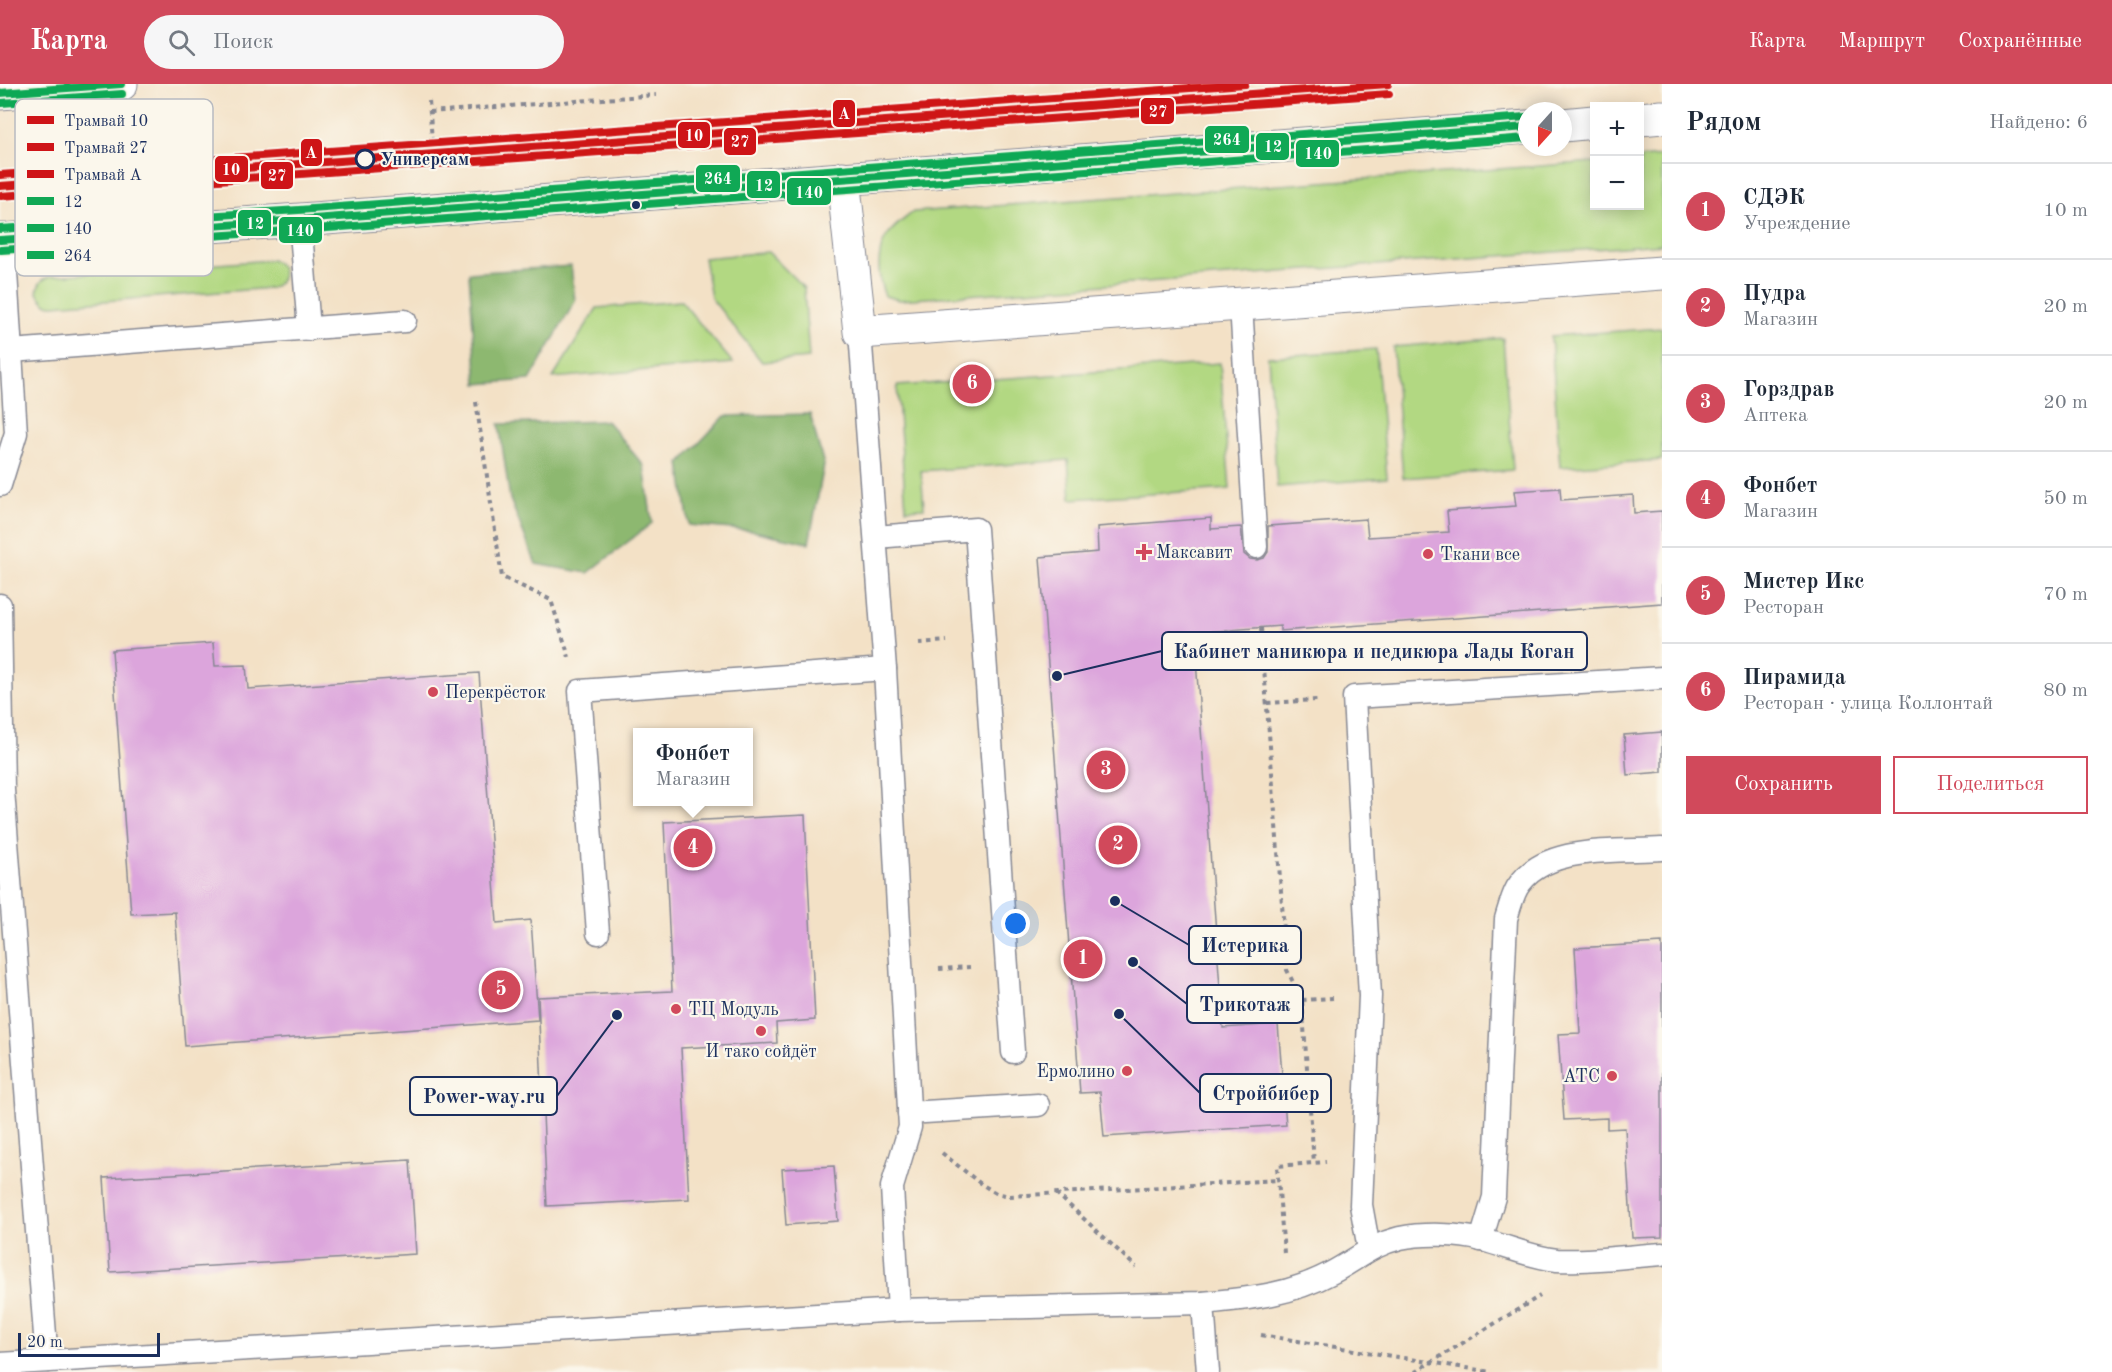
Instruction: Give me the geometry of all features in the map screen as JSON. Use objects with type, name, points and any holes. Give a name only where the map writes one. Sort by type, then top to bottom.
[{"type":"main road","points":[[0,93],[121,84]]},
{"type":"main road","points":[[1644,119],[1662,117]]},
{"type":"main road","points":[[1572,123],[1590,122]]},
{"type":"main road","points":[[213,226],[1518,128]]},
{"type":"main road","points":[[843,178],[860,332],[1662,273]]},
{"type":"lane","points":[[300,220],[309,329]]},
{"type":"lane","points":[[0,485],[16,433],[2,240]]},
{"type":"lane","points":[[1241,305],[1256,547]]},
{"type":"lane","points":[[11,351],[405,321]]},
{"type":"lane","points":[[860,332],[885,669],[910,1120],[892,1187],[899,1311]]},
{"type":"lane","points":[[876,537],[976,529],[1013,1052]]},
{"type":"lane","points":[[0,606],[1,790],[46,1361]]},
{"type":"lane","points":[[598,933],[580,692],[885,669]]},
{"type":"lane","points":[[1369,1249],[1361,1205],[1370,996],[1354,698],[1662,678]]},
{"type":"lane","points":[[1481,1240],[1494,1197],[1506,919],[1517,888],[1536,866],[1567,854],[1662,849]]},
{"type":"lane","points":[[910,1120],[1038,1105]]},
{"type":"lane","points":[[0,1364],[899,1311],[1203,1303],[1287,1292],[1332,1273],[1369,1249],[1401,1238],[1441,1235],[1481,1240],[1522,1254],[1558,1260],[1662,1254]]},
{"type":"lane","points":[[1203,1303],[1208,1372]]},
{"type":"path","points":[[430,111],[656,95]]},
{"type":"path","points":[[429,101],[435,174]]},
{"type":"path","points":[[476,402],[502,577],[551,600],[580,692]]},
{"type":"path","points":[[1261,628],[1287,970],[1302,1000],[1314,1163]]},
{"type":"path","points":[[883,646],[984,638]]},
{"type":"path","points":[[1267,703],[1354,698]]},
{"type":"path","points":[[901,971],[1007,964]]},
{"type":"path","points":[[910,1120],[981,1184],[996,1193],[1011,1196],[1278,1180]]},
{"type":"path","points":[[1287,1292],[1277,1166],[1363,1159]]},
{"type":"path","points":[[1056,1193],[1140,1271]]},
{"type":"path","points":[[1415,1372],[1542,1294]]},
{"type":"path","points":[[1203,1303],[1253,1334],[1491,1372]]},
{"type":"green space","points":[[1662,156],[1662,244],[900,300],[885,296],[881,283],[879,260],[885,239],[913,212],[1590,162],[1590,210],[1644,210],[1644,158]]},
{"type":"green space","points":[[768,252],[804,288],[809,358],[762,362],[711,298],[704,258]]},
{"type":"green space","points":[[272,260],[280,266],[283,274],[280,282],[271,288],[53,305],[46,304],[37,293],[42,281],[53,276],[213,276],[213,264]]},
{"type":"green space","points":[[571,266],[575,301],[530,380],[477,384],[469,273]]},
{"type":"green space","points":[[681,301],[733,363],[553,378],[597,308]]},
{"type":"green space","points":[[1662,328],[1662,460],[1560,467],[1551,336]]},
{"type":"green space","points":[[1503,338],[1513,470],[1403,478],[1393,347]]},
{"type":"green space","points":[[1376,349],[1387,478],[1277,487],[1268,357]]},
{"type":"green space","points":[[1220,363],[1230,489],[1071,499],[1068,460],[921,471],[924,508],[906,509],[897,386]]},
{"type":"green space","points":[[810,414],[824,465],[809,543],[753,531],[689,525],[680,463],[725,416]]},
{"type":"green space","points":[[607,421],[644,466],[652,523],[588,573],[536,564],[510,499],[499,424]]},
{"type":"building","points":[[1560,488],[1561,500],[1633,495],[1634,513],[1662,511],[1662,603],[1280,631],[1280,626],[1194,633],[1223,1028],[1278,1024],[1286,1125],[1104,1137],[1100,1092],[1080,1093],[1040,557],[1098,552],[1097,527],[1211,518],[1211,529],[1241,527],[1244,554],[1250,559],[1257,560],[1264,558],[1268,552],[1268,526],[1366,519],[1368,537],[1449,532],[1447,511],[1516,506],[1514,491]]},
{"type":"building","points":[[213,643],[215,666],[246,665],[248,689],[479,673],[497,923],[531,920],[538,1020],[185,1046],[175,912],[131,914],[112,650]]},
{"type":"building","points":[[1662,732],[1662,772],[1627,775],[1624,735]]},
{"type":"building","name":"ТЦ Модуль","points":[[805,815],[815,1020],[776,1023],[777,1043],[681,1048],[689,1199],[547,1206],[538,997],[672,991],[664,822]]},
{"type":"building","name":"АТС","points":[[1662,943],[1662,1237],[1632,1238],[1625,1128],[1607,1129],[1607,1118],[1564,1120],[1558,1034],[1580,1033],[1575,948]]},
{"type":"building","points":[[410,1160],[416,1254],[110,1272],[104,1178]]},
{"type":"building","points":[[834,1166],[838,1221],[786,1225],[782,1169]]},
{"type":"tram line","name":"А","points":[[213,159],[1245,84]]},
{"type":"tram line","name":"10","points":[[213,170],[1388,84]]},
{"type":"tram line","name":"27","points":[[213,180],[1389,94]]},
{"type":"tram line","name":"А","points":[[0,175],[15,174]]},
{"type":"tram line","name":"10","points":[[0,186],[15,185]]},
{"type":"tram line","name":"27","points":[[1,196],[15,195]]},
{"type":"transit line","name":"12","points":[[0,93],[121,84]]},
{"type":"transit line","name":"140","points":[[55,99],[122,94]]},
{"type":"transit line","name":"140","points":[[1,103],[15,102]]},
{"type":"transit line","name":"264","points":[[213,215],[1518,118]]},
{"type":"transit line","name":"12","points":[[213,226],[1518,128]]},
{"type":"transit line","name":"140","points":[[213,236],[1518,139]]},
{"type":"transit line","name":"264","points":[[0,229],[15,228]]},
{"type":"transit line","name":"12","points":[[0,240],[15,239]]},
{"type":"transit line","name":"140","points":[[1,250],[15,249]]},
{"type":"place","name":"Универсам","points":[[365,159]]},
{"type":"place","name":"Пирамида","points":[[972,384]]},
{"type":"place","name":"Максавит","points":[[1144,552]]},
{"type":"place","name":"Ткани все","points":[[1428,554]]},
{"type":"place","name":"Кабинет маникюра и педикюра Лады Коган","points":[[1057,676]]},
{"type":"place","name":"Перекрёсток","points":[[433,692]]},
{"type":"place","name":"Горздрав","points":[[1106,770]]},
{"type":"place","name":"Пудра","points":[[1118,845]]},
{"type":"place","name":"Фонбет","points":[[693,848]]},
{"type":"place","name":"Истерика","points":[[1115,901]]},
{"type":"place","name":"СДЭК","points":[[1083,959]]},
{"type":"place","name":"Трикотаж","points":[[1133,962]]},
{"type":"place","name":"Мистер Икс","points":[[501,990]]},
{"type":"place","name":"ТЦ Модуль","points":[[676,1009]]},
{"type":"place","name":"Стройбибер","points":[[1119,1014]]},
{"type":"place","name":"Power-way.ru","points":[[617,1015]]},
{"type":"place","name":"И тако сойдёт","points":[[761,1031]]},
{"type":"place","name":"Ермолино","points":[[1127,1071]]},
{"type":"place","name":"АТС","points":[[1612,1076]]}]
